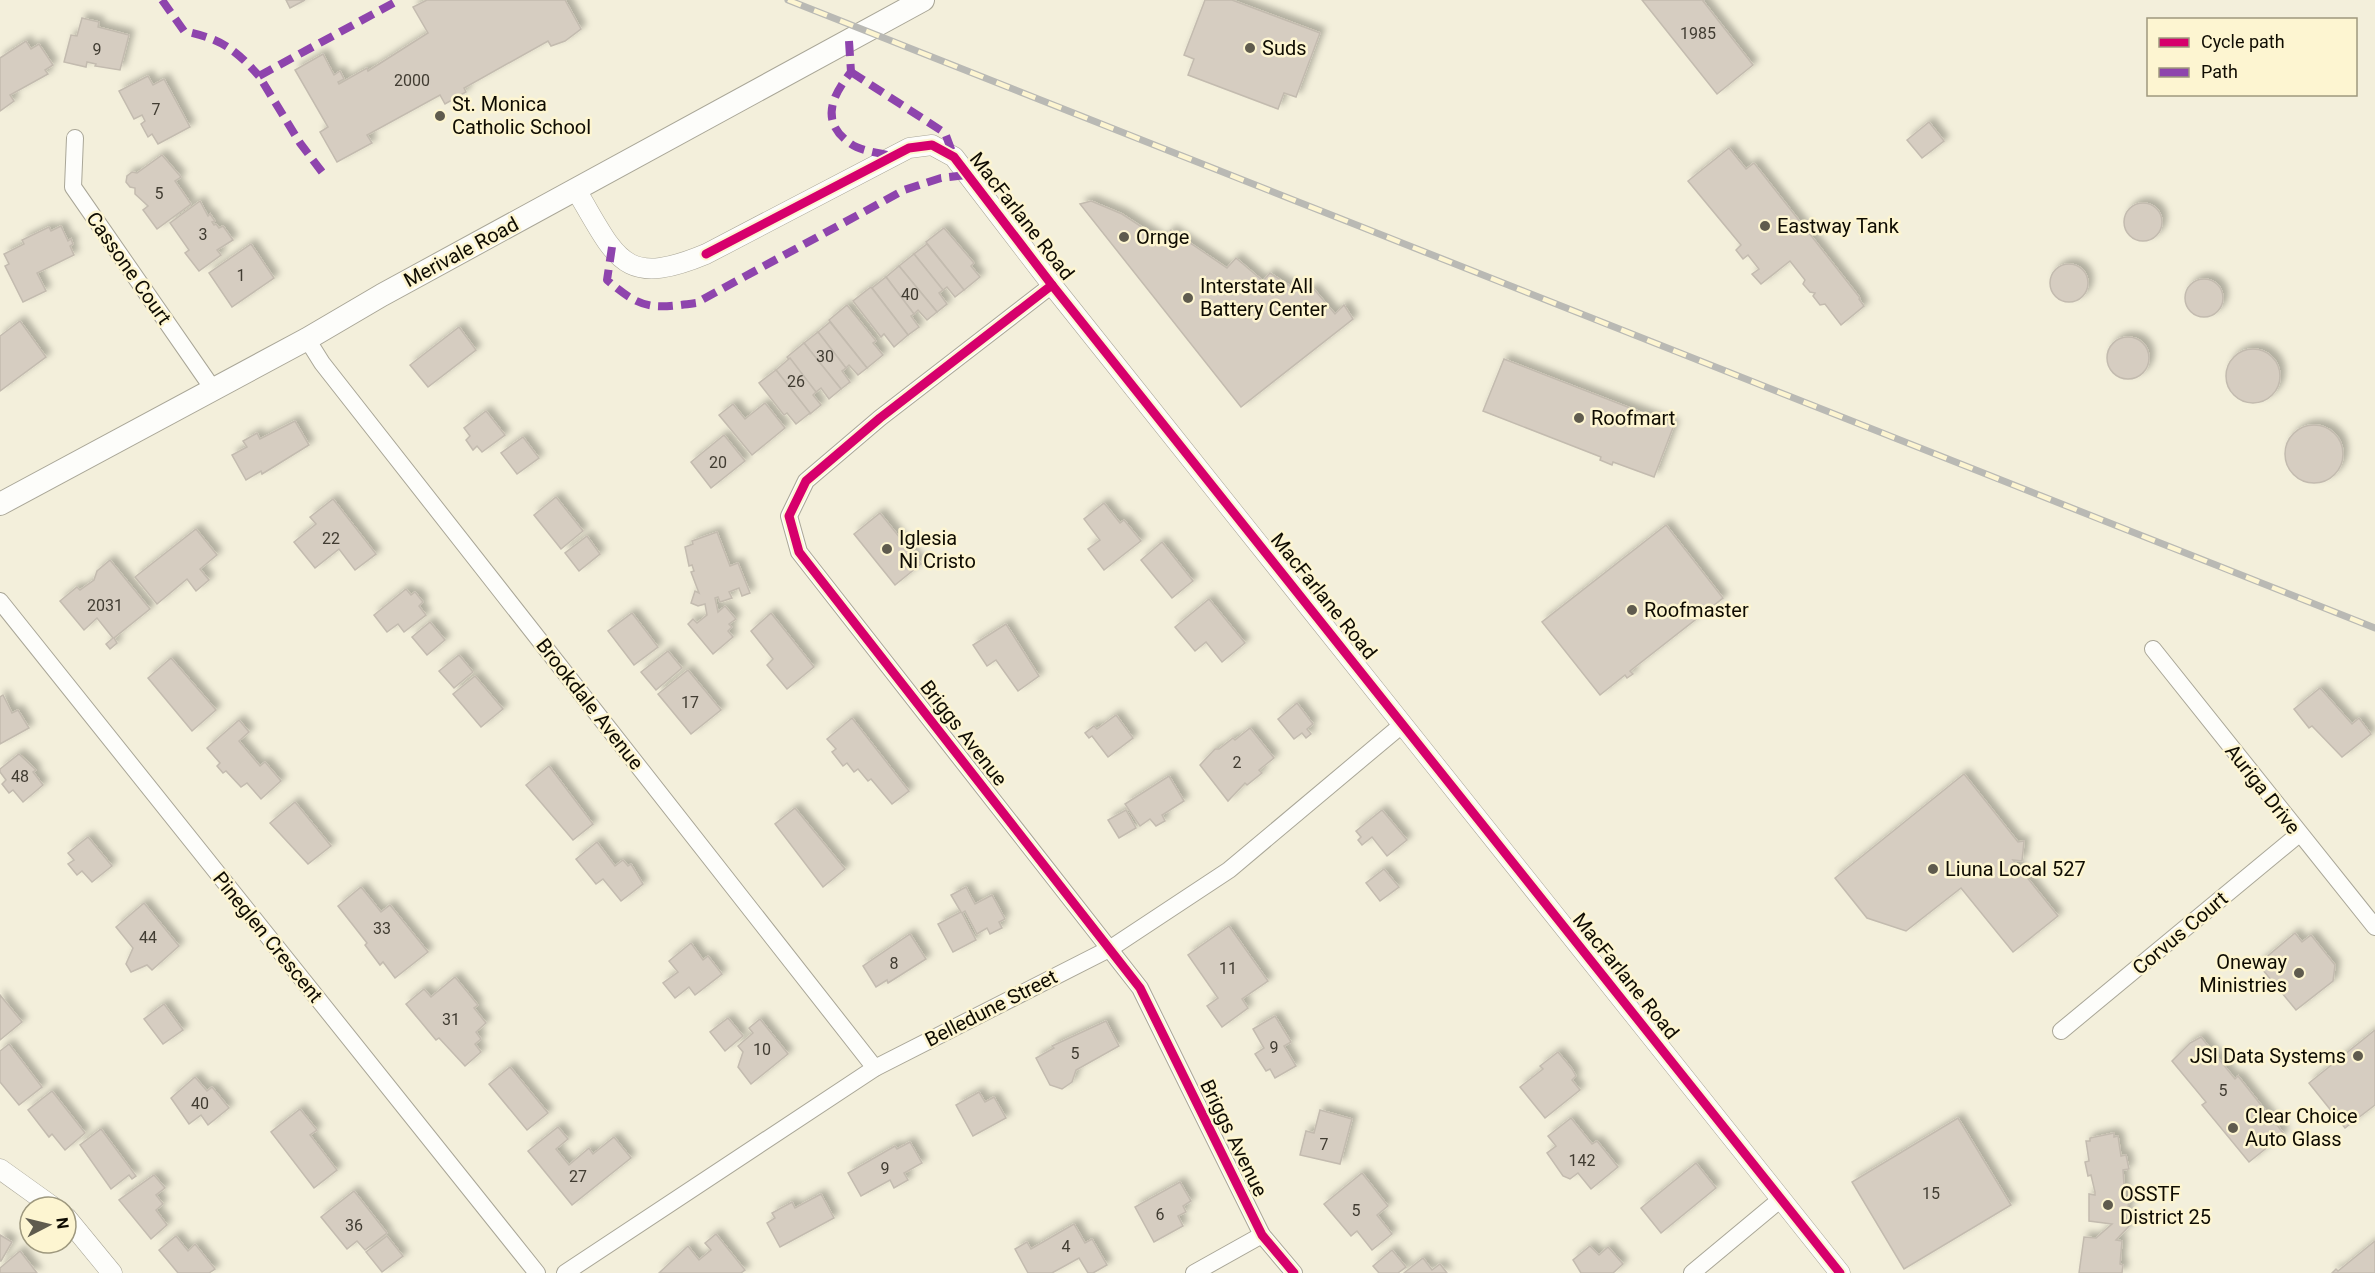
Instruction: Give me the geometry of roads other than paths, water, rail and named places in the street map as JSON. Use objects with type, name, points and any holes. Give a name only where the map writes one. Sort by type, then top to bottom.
[{"type":"main road","name":"Merivale Road","points":[[0,504],[307,339],[382,295],[923,0]]},
{"type":"street","name":"Cassone Court","points":[[75,138],[73,187],[213,388]]},
{"type":"street","name":"MacFarlane Road","points":[[576,190],[622,261],[647,271],[676,267],[706,254],[909,148],[932,145],[954,157],[1052,285],[1840,1273]]},
{"type":"street","name":"Briggs Avenue","points":[[1052,285],[880,418],[806,481],[789,516],[799,552],[1140,988],[1262,1235],[1294,1273]]},
{"type":"street","name":"Brookdale Avenue","points":[[307,339],[322,363],[875,1068]]},
{"type":"street","name":"Pineglen Crescent","points":[[0,601],[537,1273]]},
{"type":"street","name":"Auriga Drive","points":[[2153,649],[2375,927]]},
{"type":"street","name":"Belledune Street","points":[[565,1273],[875,1068],[1111,948],[1229,870],[1403,724]]},
{"type":"street","name":"Corvus Court","points":[[2061,1031],[2299,834]]},
{"type":"street","points":[[0,1169],[36,1195]]},
{"type":"street","points":[[1692,1273],[1781,1199]]},
{"type":"street","points":[[78,1232],[112,1273]]},
{"type":"street","points":[[1194,1273],[1262,1235]]},
{"type":"railway","points":[[788,0],[2375,628]]},
{"type":"place","name":"Suds","points":[[1250,48]]},
{"type":"place","name":"St. Monica Catholic School","points":[[440,116]]},
{"type":"place","name":"Eastway Tank","points":[[1765,226]]},
{"type":"place","name":"Ornge","points":[[1124,237]]},
{"type":"place","name":"Interstate All Battery Center","points":[[1188,298]]},
{"type":"place","name":"Roofmart","points":[[1579,418]]},
{"type":"place","name":"Iglesia Ni Cristo","points":[[887,549]]},
{"type":"place","name":"Roofmaster","points":[[1632,610]]},
{"type":"place","name":"Liuna Local 527","points":[[1933,869]]},
{"type":"place","name":"Oneway Ministries","points":[[2299,973]]},
{"type":"place","name":"JSI Data Systems","points":[[2358,1056]]},
{"type":"place","name":"Clear Choice Auto Glass","points":[[2233,1128]]},
{"type":"place","name":"OSSTF District 25","points":[[2108,1205]]}]
